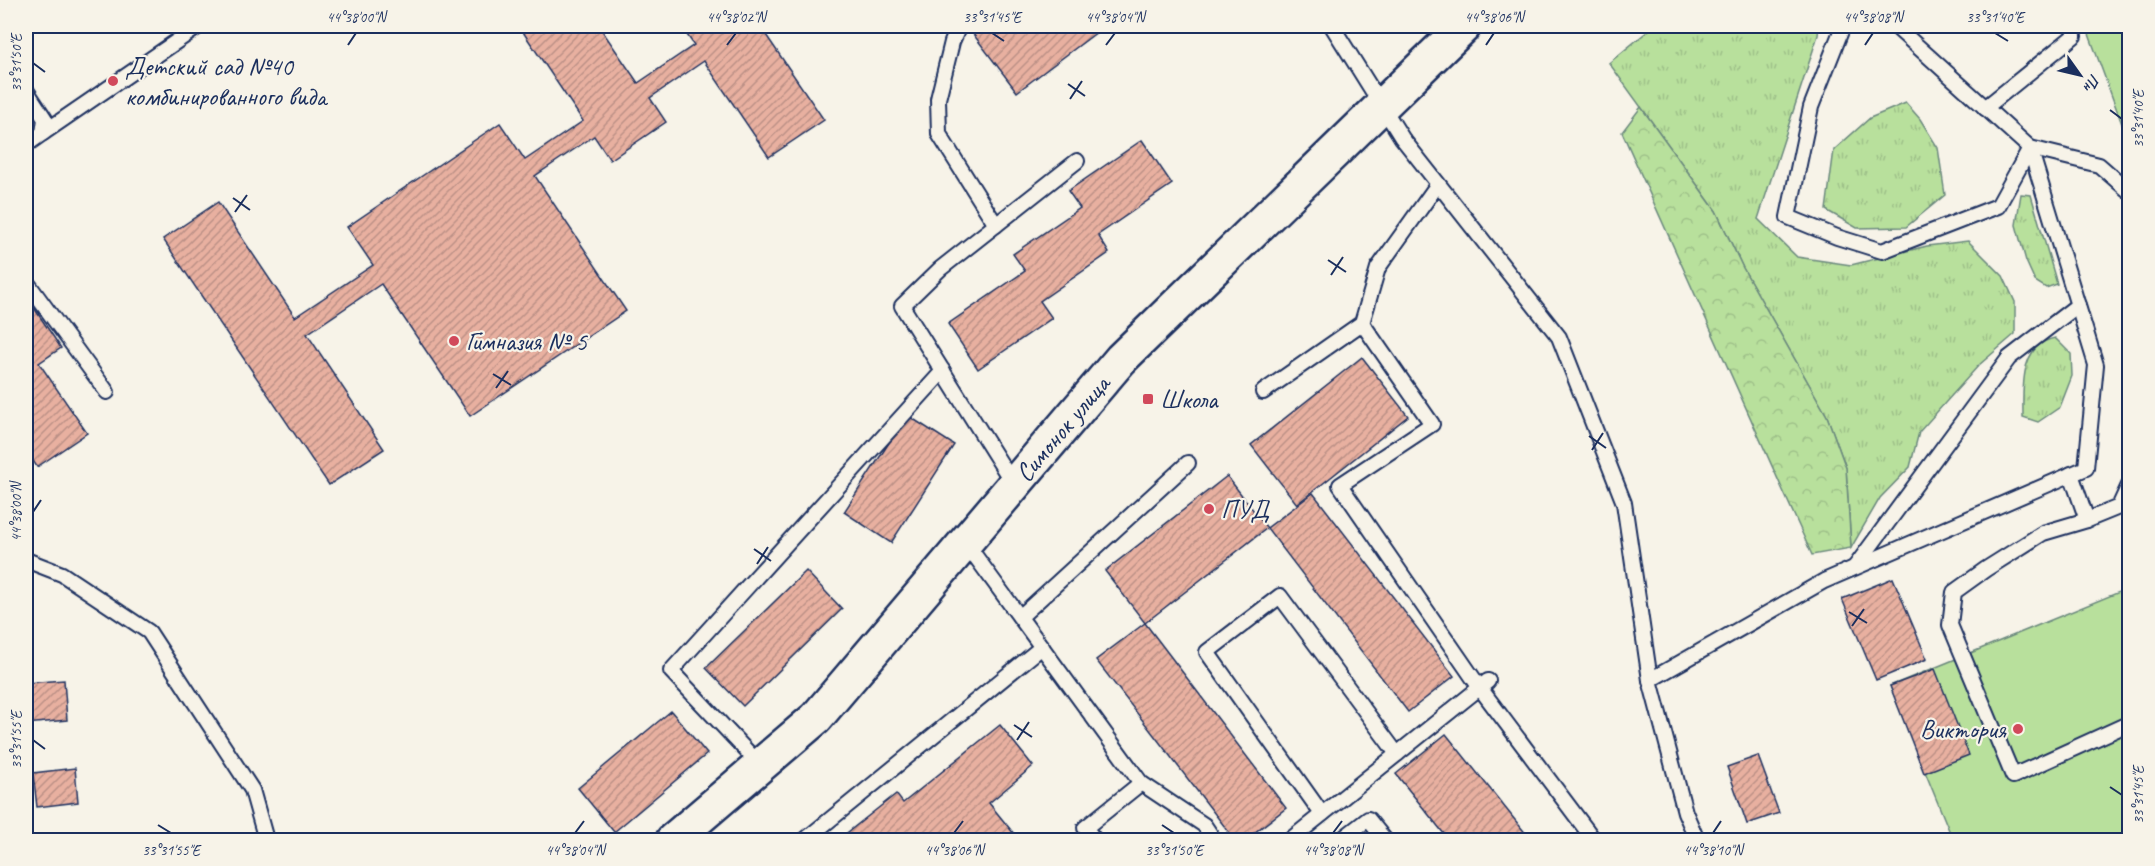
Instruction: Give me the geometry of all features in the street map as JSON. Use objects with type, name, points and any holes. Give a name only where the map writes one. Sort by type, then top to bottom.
[{"type":"street","name":"Симонок улица","points":[[673,840],[816,718],[1121,359],[1464,26]]},
{"type":"lane","points":[[26,145],[199,26]]},
{"type":"lane","points":[[958,26],[938,99],[939,134],[996,225]]},
{"type":"lane","points":[[1332,26],[1402,138],[1559,337],[1624,503],[1650,680],[1685,812],[1697,840]]},
{"type":"lane","points":[[1844,26],[1811,107],[1788,217],[1837,237],[1882,251],[1998,206],[2030,148]]},
{"type":"lane","points":[[1896,26],[2030,148],[2099,165],[2130,192]]},
{"type":"lane","points":[[1985,108],[2074,36]]},
{"type":"lane","points":[[26,90],[45,120],[43,133]]},
{"type":"lane","points":[[1650,680],[1824,581],[2086,468],[2096,365],[2030,148]]},
{"type":"lane","points":[[1014,485],[902,306],[940,269],[1077,161]]},
{"type":"lane","points":[[1263,392],[1362,323],[1378,268],[1438,184]]},
{"type":"lane","points":[[26,281],[108,392]]},
{"type":"lane","points":[[1855,568],[2009,358],[2078,305]]},
{"type":"lane","points":[[1362,323],[1432,424],[1340,485],[1594,840]]},
{"type":"lane","points":[[760,765],[671,671],[943,370]]},
{"type":"lane","points":[[1020,617],[1188,463]]},
{"type":"lane","points":[[2072,474],[2087,520]]},
{"type":"lane","points":[[2130,483],[2119,507],[2087,520],[2043,533],[1954,592],[1950,625],[2013,776],[2130,723]]},
{"type":"lane","points":[[965,542],[1141,783],[1204,825],[1214,840]]},
{"type":"lane","points":[[26,560],[62,574],[149,632],[252,790],[266,840]]},
{"type":"lane","points":[[1323,814],[1207,652],[1280,596],[1397,754]]},
{"type":"lane","points":[[805,840],[1042,647]]},
{"type":"lane","points":[[1290,840],[1484,685]]},
{"type":"lane","points":[[1095,840],[1085,828],[1141,783]]},
{"type":"lane","points":[[1341,840],[1368,819],[1385,840]]},
{"type":"green space","points":[[1654,26],[1819,26],[1758,219],[1797,257],[1851,265],[1927,246],[1968,241],[2003,276],[2015,302],[2015,334],[1979,365],[1919,432],[1910,467],[1880,498],[1851,548],[1846,468],[1827,416],[1743,268],[1716,211],[1609,63]]},
{"type":"green space","points":[[2086,26],[2129,26],[2129,143]]},
{"type":"green space","points":[[1906,103],[1920,119],[1938,148],[1945,195],[1906,227],[1857,228],[1826,210],[1834,150],[1870,118]]},
{"type":"green space","points":[[1641,107],[1716,211],[1743,268],[1827,416],[1846,468],[1851,548],[1812,555],[1622,132]]},
{"type":"green space","points":[[2021,194],[2031,195],[2057,284],[2046,288],[2035,281],[2026,261],[2016,225]]},
{"type":"green space","points":[[2055,338],[2071,354],[2072,376],[2060,407],[2038,422],[2023,417],[2026,369],[2035,349],[2043,342]]},
{"type":"green space","name":"Виктория","points":[[2129,588],[2129,840],[1953,840],[1890,686]]},
{"type":"building","points":[[519,26],[599,26],[638,83],[694,45],[681,26],[760,26],[824,120],[769,157],[704,61],[650,98],[666,122],[610,160],[594,136],[535,176],[626,311],[470,416],[381,284],[307,334],[384,449],[329,485],[163,239],[218,202],[295,317],[373,265],[347,227],[500,123],[525,160],[583,121]]},
{"type":"building","points":[[976,26],[1105,26],[1017,92],[970,30]]},
{"type":"building","points":[[1142,140],[1172,184],[1098,235],[1109,253],[1040,301],[1052,318],[978,369],[948,324],[1025,271],[1013,254],[1080,208],[1068,191]]},
{"type":"building","points":[[26,296],[61,348],[39,363],[87,433],[37,467],[26,450]]},
{"type":"building","points":[[1362,357],[1408,416],[1297,504],[1251,445]]},
{"type":"building","points":[[907,415],[954,445],[891,543],[844,512]]},
{"type":"building","points":[[1227,476],[1267,528],[1145,623],[1105,571]]},
{"type":"building","points":[[1313,493],[1454,676],[1408,712],[1267,528]]},
{"type":"building","points":[[806,571],[842,609],[743,706],[706,668]]},
{"type":"building","points":[[1893,578],[1927,659],[1876,680],[1842,599]]},
{"type":"building","points":[[1145,623],[1286,808],[1245,840],[1235,840],[1096,660]]},
{"type":"building","points":[[1935,669],[1969,755],[1924,773],[1890,686]]},
{"type":"building","points":[[64,680],[67,720],[26,724],[26,683]]},
{"type":"building","points":[[671,711],[707,754],[614,832],[578,788]]},
{"type":"building","points":[[1000,725],[1033,766],[989,803],[1019,840],[838,840],[896,794],[903,803]]},
{"type":"building","points":[[1446,734],[1531,840],[1449,840],[1396,774]]},
{"type":"building","points":[[1758,756],[1779,813],[1747,824],[1727,767]]},
{"type":"building","points":[[75,768],[78,802],[37,807],[33,773]]},
{"type":"place","name":"Детский сад №40 комбинированного вида","points":[[113,81]]},
{"type":"place","name":"Гимназия № 5","points":[[454,341]]},
{"type":"place","name":"Школа","points":[[1148,399]]},
{"type":"place","name":"ПУД","points":[[1209,509]]},
{"type":"place","name":"Виктория","points":[[2018,729]]}]
